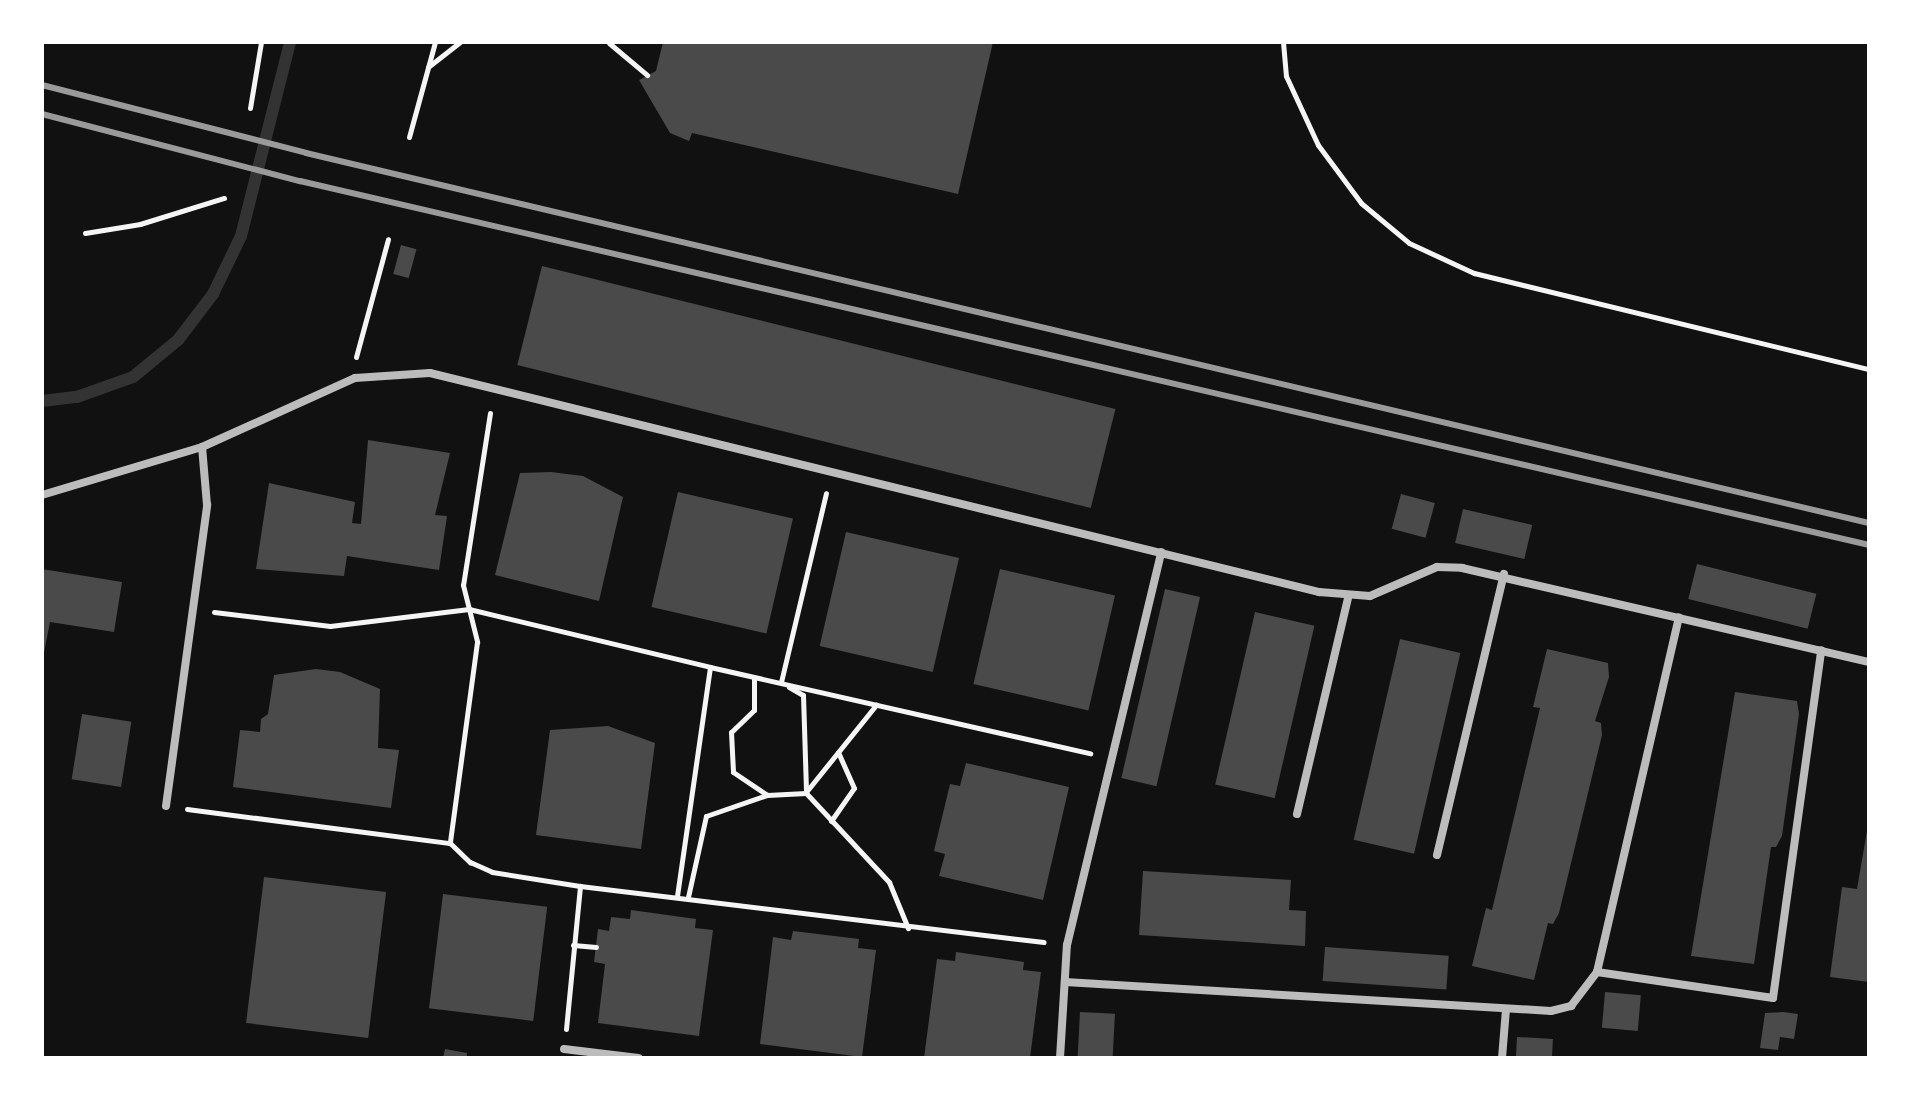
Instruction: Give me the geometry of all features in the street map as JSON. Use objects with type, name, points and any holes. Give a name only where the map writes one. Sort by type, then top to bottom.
[{"type":"street","points":[[42,495],[202,447],[355,378],[430,373],[495,386],[831,472],[1348,598],[1389,591],[1437,567],[1504,574],[1869,662]]},
{"type":"street","points":[[166,806],[207,505],[202,447]]},
{"type":"street","points":[[1060,1058],[1067,945],[1161,552]]},
{"type":"street","points":[[1437,855],[1504,574]]},
{"type":"street","points":[[1297,814],[1348,598]]},
{"type":"street","points":[[1065,982],[1506,1009],[1551,1011],[1571,1006],[1597,972],[1679,617]]},
{"type":"street","points":[[1597,972],[1773,998],[1821,650]]},
{"type":"street","points":[[1502,1058],[1506,1009]]},
{"type":"street","points":[[564,1049],[638,1058]]},
{"type":"path","points":[[250,108],[261,42]]},
{"type":"path","points":[[409,137],[435,42]]},
{"type":"path","points":[[427,68],[460,42]]},
{"type":"path","points":[[1283,42],[1286,76],[1318,145],[1361,203],[1409,243],[1474,273],[1869,369]]},
{"type":"path","points":[[609,43],[647,75]]},
{"type":"path","points":[[85,233],[140,224],[224,198]]},
{"type":"path","points":[[355,378],[357,339],[388,239]]},
{"type":"path","points":[[450,843],[477,642],[463,585],[495,386]]},
{"type":"path","points":[[781,682],[831,472]]},
{"type":"path","points":[[193,609],[330,626],[469,609],[1111,758]]},
{"type":"path","points":[[677,896],[710,667]]},
{"type":"path","points":[[754,676],[754,710],[731,732],[733,772],[767,795]]},
{"type":"path","points":[[781,682],[803,695],[806,793],[889,882],[908,928]]},
{"type":"path","points":[[688,897],[706,816],[767,795],[806,793],[876,705]]},
{"type":"path","points":[[831,821],[854,788],[837,752]]},
{"type":"path","points":[[166,806],[450,843],[470,862],[492,872],[580,886],[1067,945]]},
{"type":"path","points":[[564,1049],[580,886]]},
{"type":"path","points":[[573,945],[596,947]]},
{"type":"building","points":[[663,42],[993,42],[958,194],[692,133],[689,141],[670,133],[639,80],[656,71]]},
{"type":"building","points":[[401,245],[416,249],[409,278],[393,274]]},
{"type":"building","points":[[542,266],[1115,409],[1091,508],[517,365]]},
{"type":"building","points":[[368,440],[450,453],[435,515],[447,516],[439,570],[347,556],[344,576],[256,569],[269,483],[355,502],[352,523],[361,524]]},
{"type":"building","points":[[551,472],[583,476],[623,497],[599,601],[495,575],[520,473]]},
{"type":"building","points":[[678,492],[793,519],[766,634],[651,607]]},
{"type":"building","points":[[1401,494],[1435,503],[1425,538],[1392,529]]},
{"type":"building","points":[[1463,509],[1532,525],[1524,559],[1455,543]]},
{"type":"building","points":[[846,532],[959,558],[933,672],[820,646]]},
{"type":"building","points":[[1697,564],[1816,594],[1808,629],[1688,599]]},
{"type":"building","points":[[42,569],[122,582],[114,632],[50,622],[42,663]]},
{"type":"building","points":[[1000,569],[1115,596],[1088,711],[973,684]]},
{"type":"building","points":[[1165,589],[1200,597],[1156,786],[1121,778]]},
{"type":"building","points":[[1255,612],[1314,626],[1275,798],[1215,784]]},
{"type":"building","points":[[1400,639],[1460,653],[1414,854],[1354,840]]},
{"type":"building","points":[[1547,649],[1608,663],[1609,677],[1595,721],[1601,723],[1602,735],[1559,913],[1553,924],[1548,923],[1534,980],[1472,966],[1486,908],[1492,910],[1540,708],[1533,707]]},
{"type":"building","points":[[316,669],[340,672],[380,689],[378,748],[399,750],[391,808],[233,787],[240,730],[260,732],[261,719],[268,714],[274,675]]},
{"type":"building","points":[[1735,692],[1797,701],[1799,714],[1782,836],[1776,847],[1771,847],[1754,964],[1691,956]]},
{"type":"building","points":[[82,714],[131,722],[121,787],[72,779]]},
{"type":"building","points":[[608,726],[655,743],[641,849],[536,835],[550,730]]},
{"type":"building","points":[[966,763],[1069,787],[1043,900],[939,876],[945,854],[934,851],[950,784],[960,786]]},
{"type":"building","points":[[1869,819],[1869,982],[1830,977],[1842,887],[1857,889]]},
{"type":"building","points":[[1143,871],[1291,880],[1289,910],[1306,911],[1305,946],[1139,935]]},
{"type":"building","points":[[264,877],[386,892],[368,1038],[246,1023]]},
{"type":"building","points":[[443,894],[547,907],[533,1021],[429,1008]]},
{"type":"building","points":[[631,910],[696,919],[695,928],[713,930],[699,1036],[598,1023],[605,964],[594,962],[598,929],[609,931],[611,917],[630,919]]},
{"type":"building","points":[[793,931],[859,939],[858,948],[876,950],[862,1057],[760,1044],[773,937],[791,940]]},
{"type":"building","points":[[1325,947],[1449,956],[1446,990],[1323,981]]},
{"type":"building","points":[[956,952],[1024,962],[1023,970],[1041,972],[1030,1058],[924,1058],[937,959],[955,961]]},
{"type":"building","points":[[1605,992],[1641,995],[1638,1031],[1602,1028]]},
{"type":"building","points":[[1080,1012],[1115,1014],[1113,1058],[1078,1058]]},
{"type":"building","points":[[1765,1013],[1798,1014],[1794,1039],[1780,1037],[1778,1050],[1760,1048]]},
{"type":"building","points":[[1517,1037],[1553,1039],[1552,1058],[1516,1058]]},
{"type":"building","points":[[445,1049],[467,1053],[467,1058],[443,1058]]},
{"type":"waterway","points":[[42,401],[77,397],[133,377],[178,340],[213,294],[241,236],[290,42]]},
{"type":"railway","points":[[42,85],[306,153],[1869,523]]},
{"type":"railway","points":[[42,114],[300,181],[1869,545]]}]
